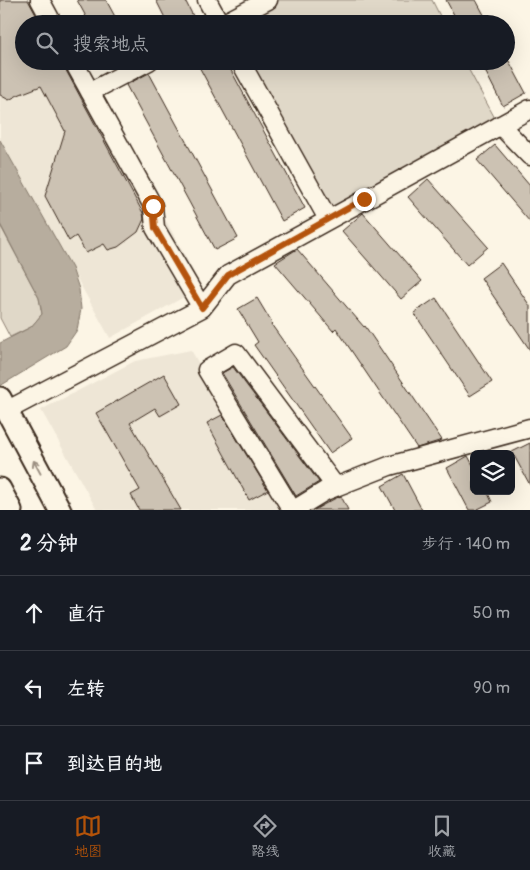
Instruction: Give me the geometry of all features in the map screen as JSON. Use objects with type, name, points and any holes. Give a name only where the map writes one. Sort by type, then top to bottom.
[{"type":"main road","points":[[3,404],[60,510]]},
{"type":"main road","points":[[0,489],[11,510]]},
{"type":"street","points":[[40,0],[48,15]]},
{"type":"street","points":[[207,0],[216,15]]},
{"type":"street","points":[[239,15],[268,0]]},
{"type":"street","points":[[78,70],[153,206],[155,228],[202,308]]},
{"type":"street","points":[[90,92],[132,70]]},
{"type":"street","points":[[245,70],[328,219]]},
{"type":"street","points":[[3,404],[202,308],[228,275],[530,109]]},
{"type":"street","points":[[500,125],[530,156]]},
{"type":"street","points":[[336,487],[236,353],[207,370],[293,510],[325,491],[336,487],[390,466],[530,428]]},
{"type":"shaded area","points":[[0,0],[45,0],[53,15],[15,15],[15,70],[84,70],[202,287],[110,338],[0,140]]},
{"type":"shaded area","points":[[275,0],[432,0],[440,15],[248,15]]},
{"type":"shaded area","points":[[253,70],[469,70],[497,122],[328,212]]},
{"type":"shaded area","points":[[0,140],[72,268],[79,289],[81,309],[77,330],[66,346],[0,386],[0,343],[31,327],[42,314],[39,298],[0,224]]},
{"type":"shaded area","points":[[0,225],[39,298],[42,314],[31,327],[10,337],[0,318]]},
{"type":"shaded area","points":[[191,350],[283,510],[97,510],[41,410],[135,361]]},
{"type":"building","points":[[0,0],[28,0],[36,15],[15,15],[15,70],[66,70],[143,213],[144,219],[138,232],[118,247],[108,250],[104,244],[86,253],[76,236],[69,241],[45,196],[65,131],[41,86],[9,100],[0,95]]},
{"type":"building","points":[[77,0],[106,0],[114,15],[85,15]]},
{"type":"building","points":[[156,0],[185,0],[192,15],[164,15]]},
{"type":"building","points":[[446,0],[476,0],[484,15],[454,15]]},
{"type":"building","points":[[201,70],[231,70],[305,208],[282,221]]},
{"type":"building","points":[[485,70],[514,70],[526,93],[503,106]]},
{"type":"building","points":[[149,73],[238,238],[215,250],[126,85]]},
{"type":"building","points":[[495,145],[530,186],[530,222],[477,160]]},
{"type":"building","points":[[428,179],[488,247],[467,265],[408,197]]},
{"type":"building","points":[[363,213],[422,281],[401,299],[342,231]]},
{"type":"building","points":[[297,249],[365,326],[442,440],[417,448],[336,328],[333,331],[275,263]]},
{"type":"building","points":[[501,263],[530,306],[530,350],[481,278]]},
{"type":"building","points":[[257,298],[271,324],[352,438],[330,453],[254,345],[258,342],[238,309]]},
{"type":"building","points":[[436,298],[492,382],[470,396],[414,313]]},
{"type":"building","points":[[233,367],[319,482],[296,496],[222,373]]},
{"type":"building","points":[[164,374],[181,404],[160,416],[155,408],[130,423],[181,510],[139,510],[131,495],[140,490],[96,413]]},
{"type":"building","points":[[222,415],[268,490],[249,500],[207,423]]},
{"type":"building","points":[[530,443],[530,485],[515,458],[515,450]]},
{"type":"building","points":[[468,456],[470,460],[470,495],[489,495],[492,502],[476,510],[469,510],[447,468]]},
{"type":"building","points":[[403,474],[422,510],[395,510],[382,486]]},
{"type":"building","points":[[341,496],[348,510],[314,510],[334,499]]},
{"type":"route","points":[[153,206],[155,228],[202,308],[228,275],[364,199]]}]
